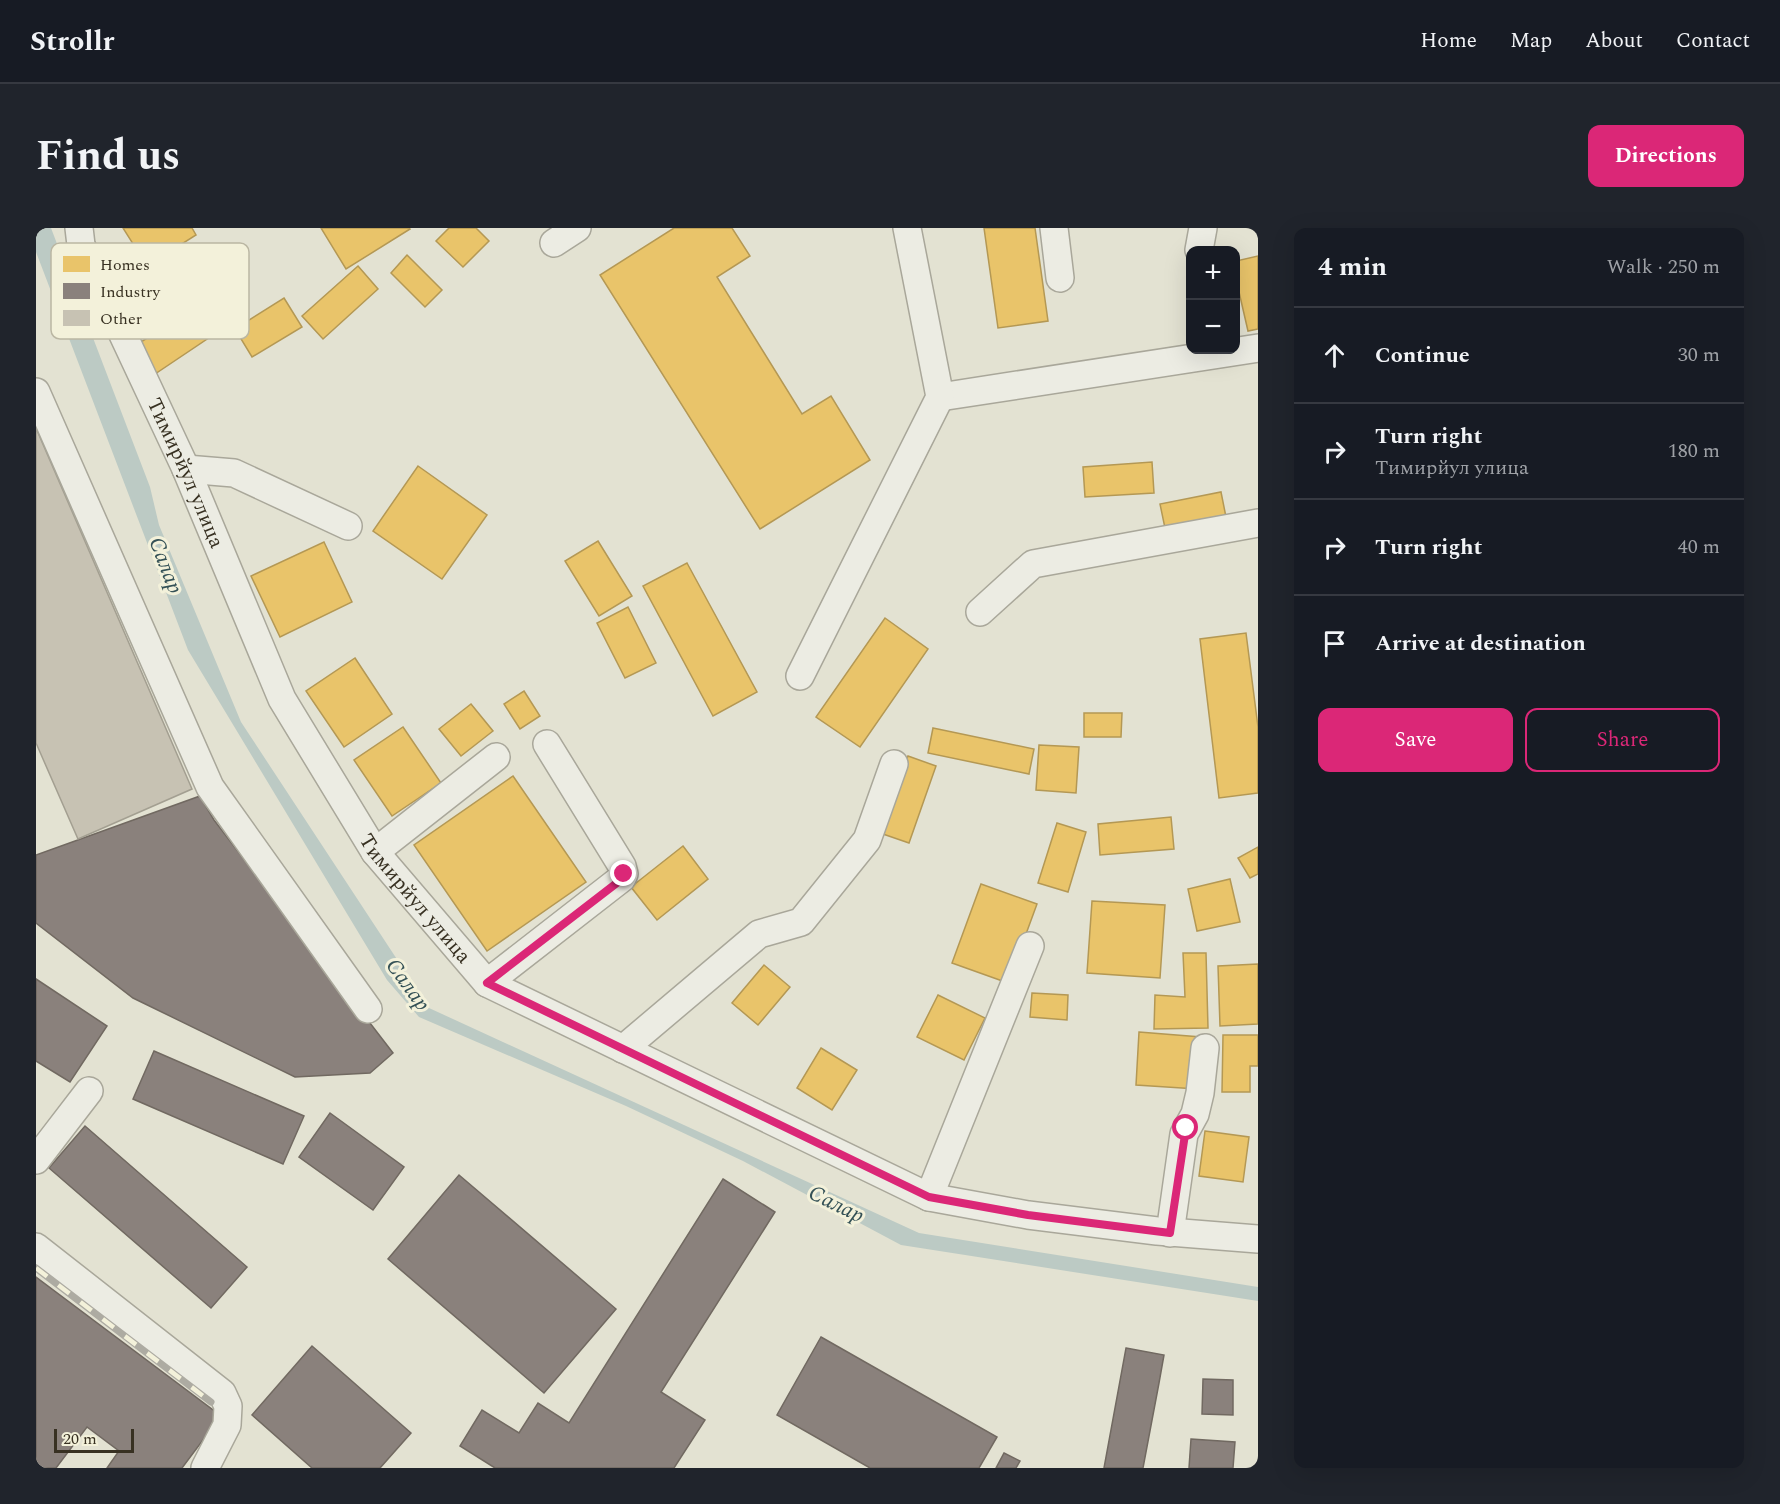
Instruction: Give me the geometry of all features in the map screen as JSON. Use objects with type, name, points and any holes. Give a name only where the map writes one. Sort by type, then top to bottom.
[{"type":"street","name":"Тимирйул улица","points":[[79,228],[81,243]]},
{"type":"street","points":[[554,243],[577,228]]},
{"type":"street","points":[[800,675],[940,397],[907,228]]},
{"type":"street","points":[[1054,228],[1060,278]]},
{"type":"street","points":[[1201,246],[1203,228]]},
{"type":"street","name":"Тимирйул улица","points":[[125,339],[186,469],[282,699],[375,852],[487,983],[929,1197],[1028,1215],[1170,1233],[1258,1239]]},
{"type":"street","points":[[940,397],[1258,348]]},
{"type":"street","points":[[36,392],[210,787],[368,1009]]},
{"type":"street","points":[[186,469],[234,473],[348,526]]},
{"type":"street","points":[[980,612],[1033,564],[1258,523]]},
{"type":"street","points":[[487,983],[622,879],[624,874],[622,866],[547,744]]},
{"type":"street","points":[[375,852],[496,757]]},
{"type":"street","points":[[623,1049],[759,934],[801,922],[867,840],[894,764]]},
{"type":"street","points":[[929,1197],[1030,946]]},
{"type":"street","points":[[1170,1233],[1184,1134],[1195,1114],[1200,1094],[1205,1048]]},
{"type":"street","points":[[36,1160],[88,1091]]},
{"type":"street","points":[[36,1247],[222,1393],[228,1406],[227,1425],[205,1468]]},
{"type":"water","name":"Салар","points":[[36,228],[51,228],[57,243],[51,243],[51,291],[36,252]]},
{"type":"water","name":"Салар","points":[[69,339],[93,339],[150,487],[159,525],[241,722],[429,1008],[919,1233],[1258,1287],[1258,1301],[901,1245],[743,1161],[626,1106],[419,1017],[387,980],[188,650]]},
{"type":"building: Homes","points":[[123,228],[192,228],[196,235],[183,243],[132,243]]},
{"type":"building: Homes","points":[[321,228],[409,228],[410,229],[346,269]]},
{"type":"building: Homes","points":[[449,228],[476,228],[489,241],[463,267],[436,241]]},
{"type":"building: Homes","points":[[674,228],[732,228],[750,256],[717,277],[802,414],[831,396],[870,460],[760,529],[600,275]]},
{"type":"building: Homes","points":[[984,228],[1035,228],[1048,321],[998,328]]},
{"type":"building: Homes","points":[[407,255],[442,290],[425,307],[391,273]]},
{"type":"building: Homes","points":[[1258,256],[1258,329],[1248,331],[1240,296],[1240,260]]},
{"type":"building: Homes","points":[[358,266],[378,289],[323,339],[302,316]]},
{"type":"building: Homes","points":[[284,298],[302,327],[252,357],[241,339],[249,339],[249,320]]},
{"type":"building: Homes","points":[[146,339],[207,339],[155,374],[136,345]]},
{"type":"building: Homes","points":[[1152,462],[1154,493],[1085,497],[1083,467]]},
{"type":"building: Homes","points":[[418,466],[487,515],[442,579],[373,531]]},
{"type":"building: Homes","points":[[1221,492],[1227,522],[1166,533],[1160,504]]},
{"type":"building: Homes","points":[[598,541],[632,596],[599,616],[565,561]]},
{"type":"building: Homes","points":[[324,542],[352,602],[280,637],[251,576]]},
{"type":"building: Homes","points":[[687,563],[757,692],[713,716],[643,586]]},
{"type":"building: Homes","points":[[628,607],[656,663],[625,678],[597,623]]},
{"type":"building: Homes","points":[[885,618],[928,649],[860,747],[816,717]]},
{"type":"building: Homes","points":[[1246,633],[1258,727],[1258,793],[1219,798],[1200,639]]},
{"type":"building: Homes","points":[[355,658],[392,714],[344,747],[306,691]]},
{"type":"building: Homes","points":[[524,691],[540,716],[520,729],[504,704]]},
{"type":"building: Homes","points":[[471,704],[493,731],[461,756],[439,729]]},
{"type":"building: Homes","points":[[1084,713],[1122,713],[1121,737],[1084,737]]},
{"type":"building: Homes","points":[[403,727],[441,783],[392,816],[354,760]]},
{"type":"building: Homes","points":[[933,728],[1034,749],[1029,774],[928,753]]},
{"type":"building: Homes","points":[[1039,745],[1079,747],[1076,793],[1036,790]]},
{"type":"building: Homes","points":[[908,756],[936,766],[909,843],[880,833]]},
{"type":"building: Homes","points":[[513,776],[586,882],[487,951],[414,845]]},
{"type":"building: Homes","points":[[1171,817],[1174,849],[1100,855],[1098,824]]},
{"type":"building: Homes","points":[[1057,823],[1086,832],[1068,892],[1038,883]]},
{"type":"building: Homes","points":[[683,846],[708,879],[657,920],[631,887]]},
{"type":"building: Homes","points":[[1258,847],[1258,874],[1250,878],[1238,858]]},
{"type":"building: Homes","points":[[1230,879],[1240,922],[1197,931],[1188,889]]},
{"type":"building: Homes","points":[[981,884],[1037,904],[1008,983],[952,963]]},
{"type":"building: Homes","points":[[1092,901],[1165,905],[1160,978],[1087,973]]},
{"type":"building: Homes","points":[[1183,953],[1206,953],[1208,1028],[1154,1029],[1155,995],[1185,997]]},
{"type":"building: Homes","points":[[1258,964],[1258,1024],[1220,1026],[1218,966]]},
{"type":"building: Homes","points":[[764,965],[790,987],[758,1025],[732,1003]]},
{"type":"building: Homes","points":[[1032,993],[1068,995],[1067,1020],[1030,1017]]},
{"type":"building: Homes","points":[[938,995],[985,1018],[964,1060],[917,1037]]},
{"type":"building: Homes","points":[[1139,1032],[1201,1037],[1197,1089],[1136,1085]]},
{"type":"building: Homes","points":[[1223,1035],[1258,1035],[1258,1066],[1250,1066],[1250,1092],[1222,1092]]},
{"type":"building: Homes","points":[[821,1048],[857,1070],[832,1110],[797,1088]]},
{"type":"building: Homes","points":[[1205,1131],[1249,1137],[1243,1182],[1199,1176]]},
{"type":"building: Industry","points":[[200,796],[214,820],[393,1053],[370,1073],[295,1077],[133,998],[36,923],[36,855]]},
{"type":"building: Industry","points":[[36,979],[107,1026],[70,1082],[36,1061]]},
{"type":"building: Industry","points":[[154,1051],[304,1116],[283,1164],[133,1099]]},
{"type":"building: Industry","points":[[330,1113],[404,1167],[373,1210],[299,1157]]},
{"type":"building: Industry","points":[[85,1126],[247,1267],[211,1308],[49,1168]]},
{"type":"building: Industry","points":[[459,1175],[616,1309],[544,1393],[388,1259]]},
{"type":"building: Industry","points":[[723,1179],[775,1212],[661,1392],[705,1420],[674,1468],[495,1468],[460,1446],[482,1410],[519,1433],[538,1403],[569,1423]]},
{"type":"building: Industry","points":[[36,1277],[221,1416],[182,1468],[107,1468],[119,1451],[87,1427],[56,1468],[36,1468]]},
{"type":"building: Industry","points":[[821,1337],[997,1437],[979,1468],[870,1468],[777,1415]]},
{"type":"building: Industry","points":[[312,1346],[411,1433],[380,1468],[312,1468],[252,1415]]},
{"type":"building: Industry","points":[[1126,1348],[1164,1355],[1159,1383],[1143,1468],[1104,1468]]},
{"type":"building: Industry","points":[[1203,1379],[1233,1380],[1233,1415],[1202,1414]]},
{"type":"building: Industry","points":[[1191,1439],[1235,1442],[1233,1468],[1189,1468]]},
{"type":"building: Industry","points":[[1004,1453],[1020,1461],[1016,1468],[996,1468]]},
{"type":"building: Other","points":[[36,428],[192,789],[78,839],[36,743]]},
{"type":"railway","points":[[36,1268],[211,1402]]},
{"type":"route","points":[[624,874],[622,879],[487,983],[929,1197],[1028,1215],[1170,1233],[1186,1128]]}]
